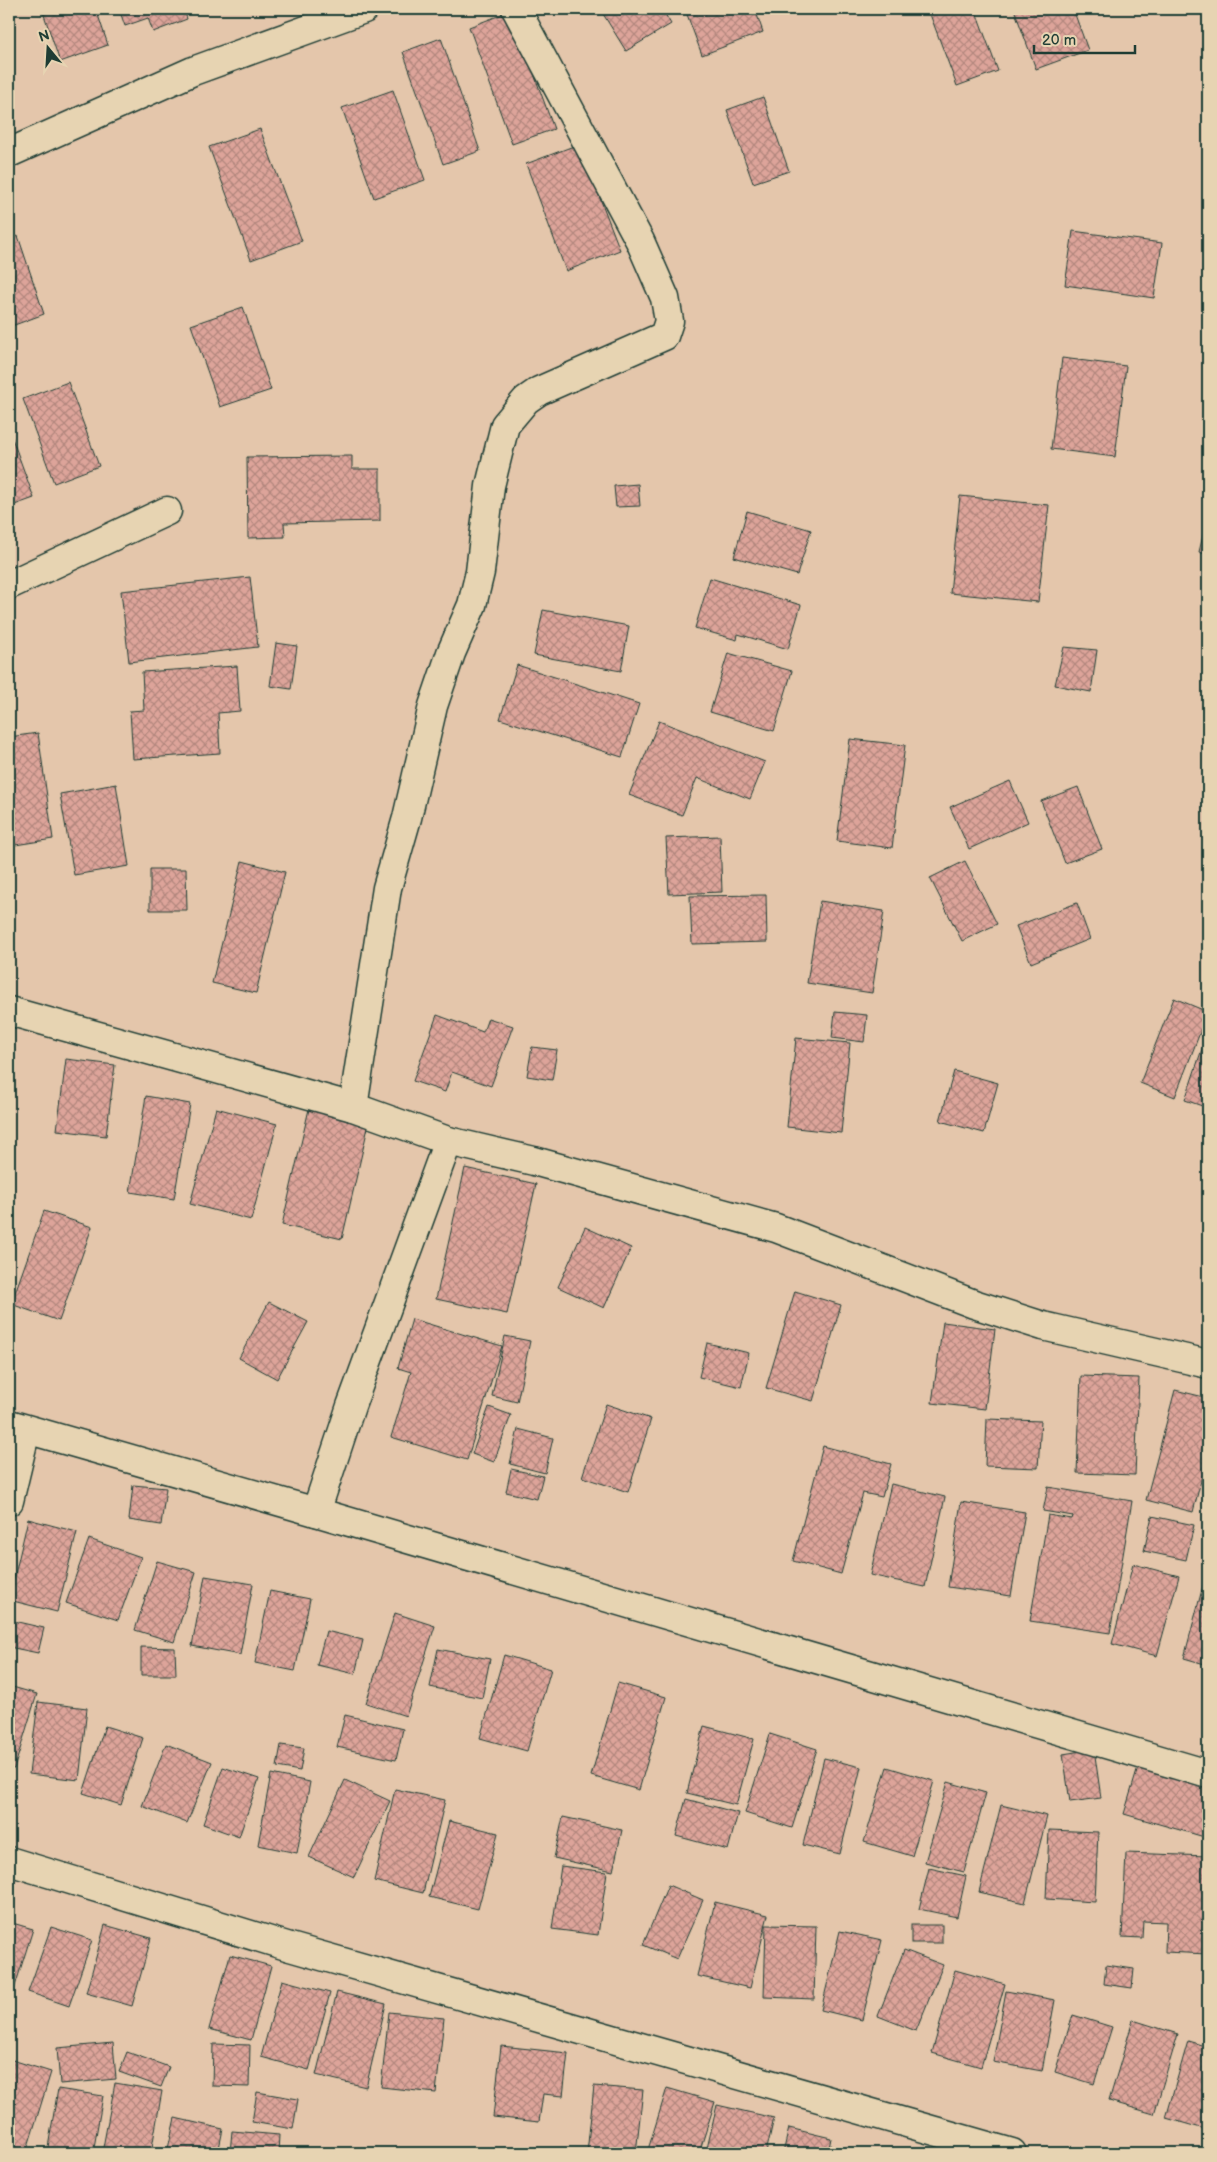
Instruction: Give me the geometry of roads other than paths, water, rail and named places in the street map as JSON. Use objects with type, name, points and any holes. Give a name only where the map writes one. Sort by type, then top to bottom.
[{"type":"street","points":[[9,153],[193,71],[364,9]]},
{"type":"street","points":[[353,1107],[387,888],[407,818],[433,706],[451,653],[472,605],[480,572],[490,486],[505,425],[526,400],[539,391],[664,336],[668,327],[665,298],[640,241],[516,9]]},
{"type":"street","points":[[9,585],[167,511]]},
{"type":"street","points":[[9,1011],[353,1107],[448,1141],[534,1161],[776,1228],[974,1304],[1043,1326],[1208,1361]]},
{"type":"street","points":[[316,1512],[351,1406],[448,1141]]},
{"type":"street","points":[[9,1501],[17,1427],[316,1512],[1208,1774]]},
{"type":"street","points":[[9,1861],[290,1947],[1012,2153]]}]
